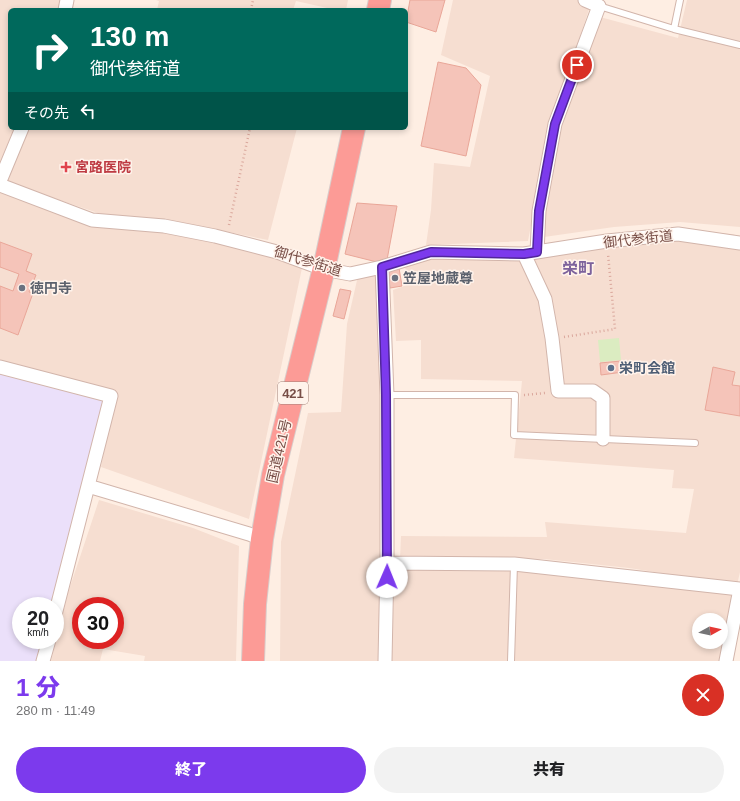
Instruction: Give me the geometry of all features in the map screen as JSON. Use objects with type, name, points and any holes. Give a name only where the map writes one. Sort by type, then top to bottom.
[{"type":"highway","name":"国道421号","points":[[253,661],[254,604],[262,539],[273,474],[323,269],[354,130]]},
{"type":"street","points":[[585,0],[599,6],[555,124],[530,253],[545,299],[552,338],[558,391],[593,391],[603,398],[603,439]]},
{"type":"street","points":[[0,181],[21,130]]},
{"type":"street","name":"御代参街道","points":[[0,185],[92,220],[164,226],[226,239],[277,252],[323,269],[350,274],[382,267],[431,252],[530,253],[678,234],[740,243]]},
{"type":"street","points":[[382,267],[386,395],[387,563],[385,661]]},
{"type":"street","points":[[0,368],[111,396],[60,597]]},
{"type":"street","points":[[88,486],[262,539]]},
{"type":"street","points":[[387,563],[514,564],[740,589],[726,661]]},
{"type":"street","points":[[43,661],[46,649]]},
{"type":"lane","points":[[674,29],[680,0]]},
{"type":"lane","points":[[599,6],[674,29],[740,45]]},
{"type":"lane","points":[[386,395],[515,396],[514,435],[695,443]]},
{"type":"lane","points":[[511,661],[514,564]]},
{"type":"path","points":[[226,239],[250,130]]},
{"type":"path","points":[[552,338],[615,329],[607,242]]},
{"type":"path","points":[[515,396],[558,391]]},
{"type":"shaded area","points":[[0,0],[62,0],[60,8],[8,8],[8,130],[13,130],[0,163]]},
{"type":"shaded area","points":[[156,0],[348,0],[346,8],[327,8],[296,1],[294,8],[157,8],[159,1]]},
{"type":"shaded area","points":[[453,0],[592,0],[548,135],[528,241],[426,245],[431,210],[434,163],[470,167],[490,76],[441,55]]},
{"type":"shaded area","points":[[687,0],[740,0],[740,227],[680,222],[614,227],[544,237],[548,180],[557,134],[600,17],[678,38]]},
{"type":"shaded area","points":[[27,130],[296,130],[268,240],[164,219],[101,214],[6,182]]},
{"type":"shaded area","points":[[0,191],[95,227],[143,225],[258,251],[302,268],[249,519],[101,467],[115,394],[0,362]]},
{"type":"shaded area","points":[[677,230],[740,236],[740,572],[737,585],[629,568],[544,559],[478,558],[400,560],[401,536],[547,537],[545,522],[686,533],[694,489],[672,488],[674,470],[514,458],[522,381],[421,379],[421,340],[396,341],[393,290],[407,285],[405,265],[441,256]]},
{"type":"shaded area","points":[[377,274],[382,387],[382,564],[379,661],[280,661],[281,542],[308,413],[341,412],[347,324],[358,276]]},
{"type":"shaded area","points":[[0,371],[107,396],[55,597],[12,597],[12,649],[41,649],[38,661],[0,661]]},
{"type":"shaded area","points":[[99,500],[193,528],[239,546],[236,661],[144,661],[145,656],[103,649],[100,661],[51,661],[54,649],[64,649],[64,609]]},
{"type":"shaded area","points":[[517,567],[733,593],[728,621],[728,613],[692,613],[692,649],[723,649],[721,661],[391,661],[395,568]]},
{"type":"green space","points":[[619,338],[621,360],[600,362],[598,340]]},
{"type":"building","points":[[410,0],[445,0],[436,32],[408,23]]},
{"type":"building","points":[[438,62],[466,68],[481,85],[466,156],[421,146]]},
{"type":"building","points":[[357,203],[397,206],[387,260],[377,262],[345,254]]},
{"type":"building","name":"徳円寺","points":[[0,242],[32,254],[26,271],[36,275],[29,292],[33,293],[18,335],[0,328],[0,286],[13,291],[19,274],[0,267]]},
{"type":"building","name":"笠屋地蔵尊","points":[[399,268],[402,286],[390,288],[387,269]]},
{"type":"building","points":[[340,289],[351,291],[344,319],[333,316]]},
{"type":"building","name":"栄町会館","points":[[621,361],[623,372],[601,375],[600,363]]},
{"type":"building","points":[[713,367],[735,372],[732,385],[740,386],[740,416],[705,410]]},
{"type":"place","name":"宮路医院","points":[[66,167]]},
{"type":"place","name":"笠屋地蔵尊","points":[[395,278]]},
{"type":"place","name":"徳円寺","points":[[22,288]]},
{"type":"place","name":"栄町会館","points":[[611,368]]},
{"type":"district","name":"栄町","points":[[578,268]]},
{"type":"route","points":[[387,577],[386,395],[382,267],[431,252],[524,254],[537,252],[539,211],[555,124],[577,65]]}]
